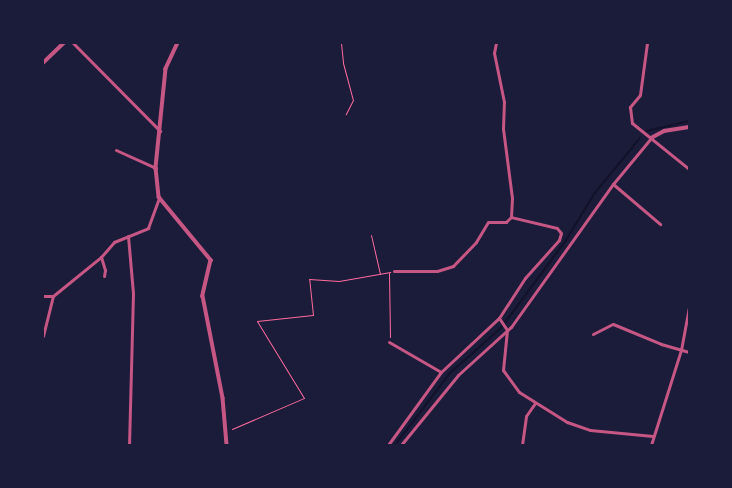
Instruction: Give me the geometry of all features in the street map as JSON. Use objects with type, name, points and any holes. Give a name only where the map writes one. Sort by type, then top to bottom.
[{"type":"street","points":[[43,63],[64,43]]},
{"type":"street","points":[[73,43],[160,131]]},
{"type":"street","points":[[43,336],[54,296],[101,257],[114,242],[148,228],[159,197],[156,168],[166,70],[178,43]]},
{"type":"street","points":[[394,271],[437,271],[454,266],[476,242],[488,222],[506,222],[511,217],[512,198],[503,129],[504,102],[494,54],[496,43]]},
{"type":"street","points":[[647,43],[640,94],[630,112],[632,122],[689,170]]},
{"type":"street","points":[[401,445],[458,375],[507,330],[613,184],[651,138],[664,131],[689,127]]},
{"type":"street","points":[[116,150],[156,168]]},
{"type":"street","points":[[613,184],[660,224]]},
{"type":"street","points":[[159,197],[211,260],[203,296],[222,398],[227,445]]},
{"type":"street","points":[[388,445],[441,372],[500,318],[525,278],[550,252],[561,233],[557,228],[548,224],[511,217]]},
{"type":"street","points":[[128,236],[133,293],[129,445]]},
{"type":"street","points":[[101,257],[105,270],[104,276]]},
{"type":"street","points":[[43,296],[54,296]]},
{"type":"street","points":[[651,445],[681,350],[689,307]]},
{"type":"street","points":[[500,318],[507,330],[503,370],[519,392],[567,422],[590,430],[653,436]]},
{"type":"street","points":[[593,334],[613,324],[661,344],[689,352]]},
{"type":"street","points":[[389,342],[441,372]]},
{"type":"street","points":[[518,445],[522,443],[526,416],[535,403]]},
{"type":"path","points":[[341,43],[342,63],[353,100],[346,114]]},
{"type":"path","points":[[371,235],[380,274]]},
{"type":"path","points":[[226,431],[304,398],[257,321],[313,315],[309,279],[340,281],[394,271]]},
{"type":"path","points":[[389,272],[389,342]]},
{"type":"waterway","points":[[647,131],[689,121]]},
{"type":"waterway","points":[[395,445],[450,373],[501,328],[566,240],[594,194],[640,138]]}]
